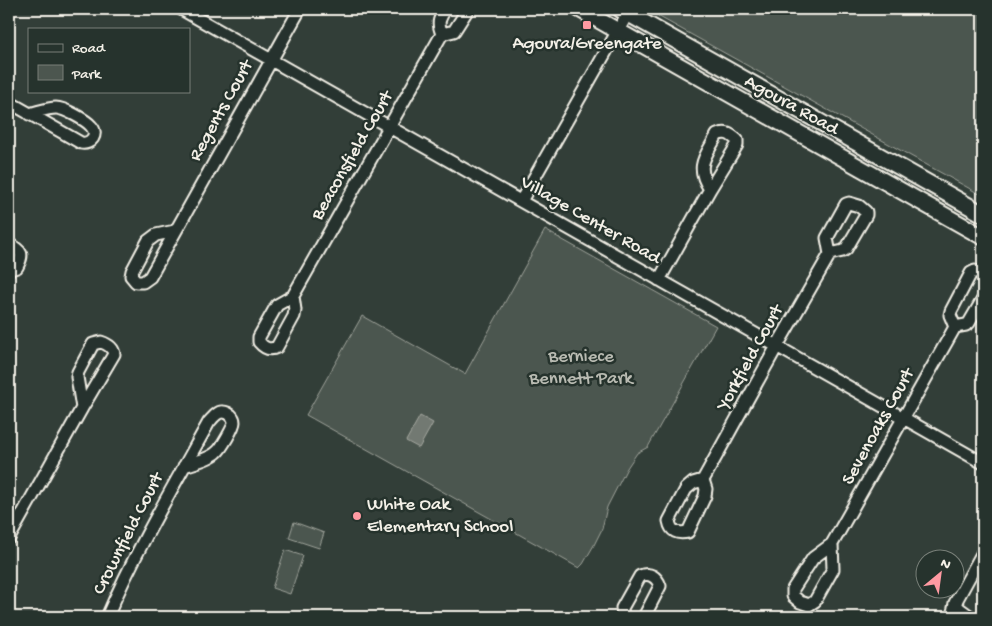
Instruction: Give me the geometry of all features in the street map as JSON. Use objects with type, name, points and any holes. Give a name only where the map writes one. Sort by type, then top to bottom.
[{"type":"main road","name":"Agoura Road","points":[[579,9],[983,237]]},
{"type":"main road","name":"Agoura Road","points":[[624,11],[983,214]]},
{"type":"street","name":"Village Center Road","points":[[181,9],[983,463]]},
{"type":"street","name":"Regents Court","points":[[175,231],[156,235],[148,241],[132,271],[131,276],[136,282],[143,282],[150,277],[300,9]]},
{"type":"street","name":"Beaconsfield Court","points":[[442,34],[438,21],[445,9]]},
{"type":"street","name":"Beaconsfield Court","points":[[293,296],[442,34],[454,31],[468,9]]},
{"type":"street","points":[[521,202],[618,31],[624,11]]},
{"type":"street","points":[[9,102],[29,114],[81,143],[86,144],[93,138],[93,128],[90,124],[66,111],[58,108],[29,114]]},
{"type":"street","points":[[659,280],[710,189]]},
{"type":"street","points":[[9,244],[21,252],[22,257],[17,267],[9,268]]},
{"type":"street","name":"Yorkfield Court","points":[[703,480],[830,254]]},
{"type":"street","points":[[955,327],[950,310],[971,273],[983,274]]},
{"type":"street","name":"Sevenoaks Court","points":[[832,544],[833,569],[815,601],[809,604],[800,602],[793,596],[793,589],[812,558],[832,544],[955,327],[969,323],[983,299]]},
{"type":"street","points":[[9,538],[114,354],[114,351],[108,345],[101,342],[93,344],[78,372],[77,377],[82,408]]},
{"type":"street","name":"Crownfield Court","points":[[107,617],[123,580],[150,527],[184,466],[209,422],[221,411],[227,412],[234,418],[234,424],[218,452],[184,466]]},
{"type":"street","points":[[952,617],[955,603],[983,552]]},
{"type":"street","points":[[622,617],[622,608],[640,576],[646,574],[658,580],[660,586],[644,617]]},
{"type":"street","points":[[955,603],[971,617]]},
{"type":"green space","points":[[645,9],[983,9],[983,196]]},
{"type":"green space","name":"Berniece Bennett Park","points":[[545,230],[716,326],[648,447],[637,453],[627,468],[607,507],[602,529],[579,568],[306,415],[362,316],[465,374]]},
{"type":"green space","points":[[294,522],[324,533],[319,548],[289,538]]},
{"type":"green space","points":[[285,550],[303,556],[290,594],[272,588]]},
{"type":"shaded area","points":[[420,416],[433,423],[419,448],[406,441]]},
{"type":"place","name":"Agoura/Greengate","points":[[587,25]]},
{"type":"place","name":"White Oak Elementary School","points":[[357,516]]}]
